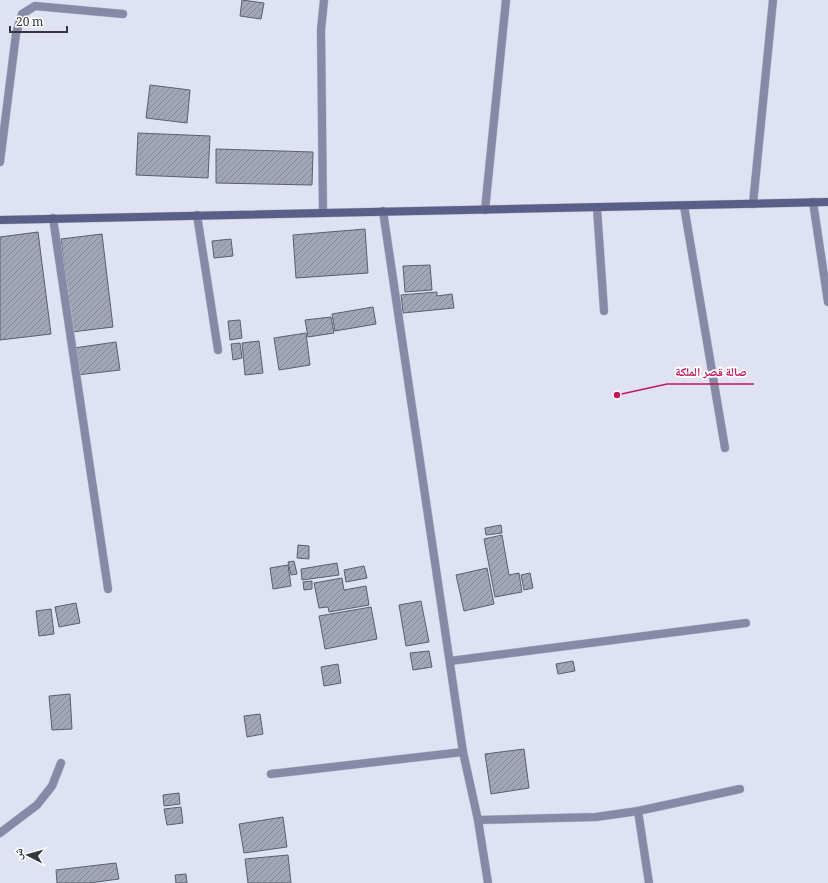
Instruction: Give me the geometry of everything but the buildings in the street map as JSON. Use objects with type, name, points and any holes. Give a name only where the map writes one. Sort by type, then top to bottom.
[{"type":"main road","points":[[0,220],[828,202]]},
{"type":"street","points":[[323,212],[321,30],[324,0]]},
{"type":"street","points":[[485,210],[506,0]]},
{"type":"street","points":[[753,204],[773,0]]},
{"type":"street","points":[[0,162],[16,34],[22,14],[34,6],[123,14]]},
{"type":"street","points":[[813,202],[828,302]]},
{"type":"street","points":[[684,206],[725,448]]},
{"type":"street","points":[[597,208],[604,311]]},
{"type":"street","points":[[383,211],[463,752],[478,820],[488,883]]},
{"type":"street","points":[[197,215],[218,350]]},
{"type":"street","points":[[52,218],[108,589]]},
{"type":"street","points":[[450,661],[746,623]]},
{"type":"street","points":[[271,774],[463,752]]},
{"type":"street","points":[[0,833],[37,805],[52,786],[61,763]]},
{"type":"street","points":[[478,820],[596,816],[638,811],[740,789]]},
{"type":"street","points":[[638,811],[649,883]]},
{"type":"place","name":"صالة قصر الملكة","points":[[617,395]]}]
